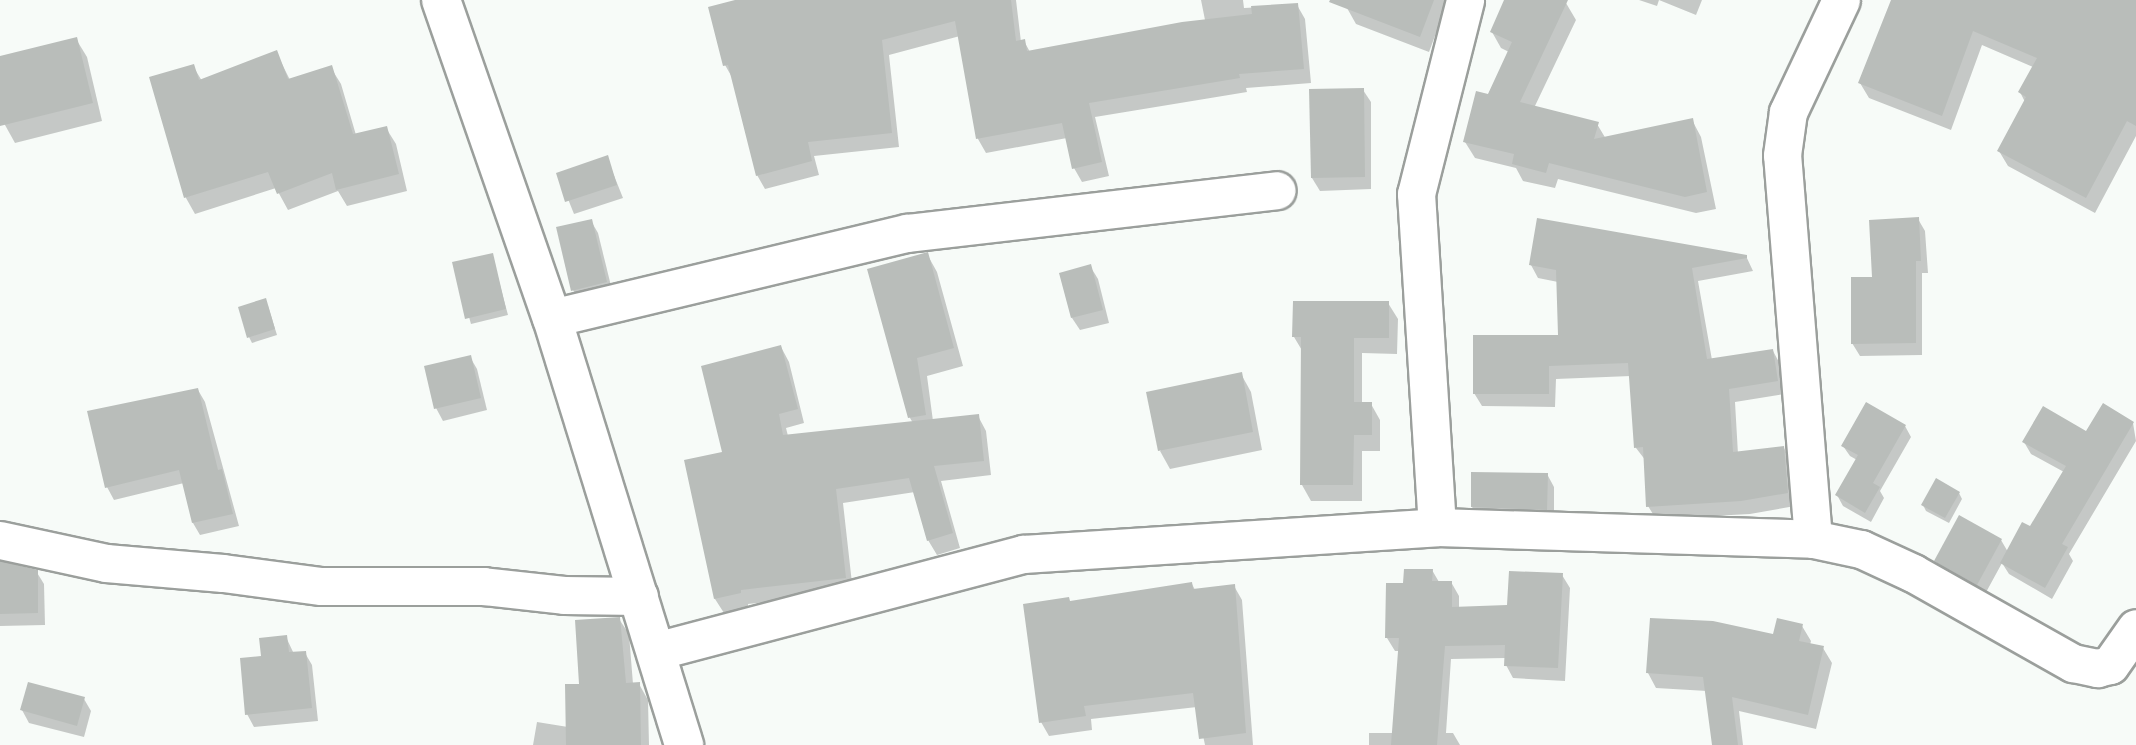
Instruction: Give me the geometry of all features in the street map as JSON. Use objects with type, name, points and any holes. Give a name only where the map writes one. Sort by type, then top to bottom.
[{"type":"street","points":[[441,0],[552,318],[684,745]]},
{"type":"street","points":[[1437,527],[1416,194],[1465,0]]},
{"type":"street","points":[[1813,539],[1782,155],[1788,112],[1840,0]]},
{"type":"street","points":[[552,318],[907,233],[1277,190]]},
{"type":"street","points":[[656,652],[1023,554],[1437,527],[1813,539],[1861,549],[1913,573],[2073,663],[2097,668],[2110,665],[2136,628]]},
{"type":"street","points":[[0,540],[106,564],[321,586],[483,586],[564,596],[639,596]]},
{"type":"building","points":[[735,0],[1011,0],[1016,41],[1025,39],[1027,51],[1182,22],[1252,14],[1251,6],[1298,3],[1304,69],[1239,74],[1240,78],[1089,103],[1102,162],[1072,169],[1062,123],[976,139],[955,21],[882,40],[892,133],[808,142],[812,161],[756,176],[728,65],[723,66],[708,7]]},
{"type":"building","points":[[1434,0],[1420,37],[1329,2]]},
{"type":"building","points":[[1504,0],[1568,0],[1520,102],[1599,122],[1594,139],[1693,118],[1707,192],[1685,197],[1549,163],[1546,173],[1512,164],[1514,154],[1463,142],[1476,91],[1488,94],[1512,42],[1490,32]]},
{"type":"building","points":[[1891,0],[2136,0],[2136,126],[2127,121],[2086,198],[1997,151],[2026,97],[2018,92],[2037,58],[1973,31],[1942,116],[1858,83]]},
{"type":"building","points":[[77,37],[93,103],[0,126],[0,56]]},
{"type":"building","points":[[277,50],[288,79],[332,65],[353,134],[387,126],[399,174],[336,190],[332,173],[277,194],[268,172],[184,198],[149,77],[194,64],[199,80]]},
{"type":"building","points":[[1364,88],[1365,177],[1311,178],[1309,89]]},
{"type":"building","points":[[608,155],[617,185],[565,202],[556,173]]},
{"type":"building","points":[[1919,217],[1921,261],[1916,261],[1916,343],[1851,344],[1851,277],[1872,277],[1869,220]]},
{"type":"building","points":[[1537,218],[1747,255],[1747,258],[1692,268],[1707,359],[1773,349],[1778,381],[1729,389],[1733,452],[1784,446],[1788,493],[1741,501],[1646,507],[1643,447],[1634,448],[1628,363],[1549,366],[1549,394],[1473,394],[1473,335],[1558,335],[1556,270],[1529,265]]},
{"type":"building","points":[[592,219],[607,282],[571,291],[556,227]]},
{"type":"building","points":[[928,252],[954,348],[917,358],[926,415],[908,418],[867,269]]},
{"type":"building","points":[[493,253],[506,309],[465,319],[452,262]]},
{"type":"building","points":[[1091,264],[1103,310],[1071,318],[1059,273]]},
{"type":"building","points":[[266,298],[275,329],[247,338],[238,307]]},
{"type":"building","points":[[1293,301],[1389,301],[1389,338],[1354,338],[1354,402],[1372,402],[1372,435],[1354,435],[1353,485],[1300,485],[1301,337],[1292,337]]},
{"type":"building","points":[[781,345],[798,409],[779,414],[783,435],[979,414],[984,461],[934,466],[953,533],[927,541],[909,478],[836,489],[846,578],[741,590],[741,593],[714,599],[684,460],[722,452],[701,366]]},
{"type":"building","points":[[471,355],[481,398],[434,409],[424,366]]},
{"type":"building","points":[[1242,372],[1253,432],[1158,451],[1146,392]]},
{"type":"building","points":[[198,388],[218,470],[222,469],[233,514],[192,523],[179,470],[105,488],[87,411]]},
{"type":"building","points":[[1866,402],[1906,425],[1873,483],[1880,487],[1865,513],[1835,495],[1858,455],[1841,446]]},
{"type":"building","points":[[2103,403],[2134,422],[2062,544],[2068,547],[2045,588],[2000,563],[2022,522],[2030,526],[2066,466],[2022,442],[2043,406],[2086,431]]},
{"type":"building","points":[[1471,472],[1548,473],[1547,510],[1471,507]]},
{"type":"building","points":[[1936,478],[1960,492],[1945,518],[1921,505]]},
{"type":"building","points":[[1959,515],[2002,539],[1977,585],[1934,561]]},
{"type":"building","points":[[0,561],[38,570],[38,613],[0,614]]},
{"type":"building","points":[[1404,569],[1433,569],[1432,581],[1452,581],[1452,607],[1507,605],[1509,571],[1563,573],[1558,668],[1504,666],[1505,645],[1445,646],[1437,745],[1391,745],[1399,638],[1385,638],[1386,583],[1403,583]]},
{"type":"building","points":[[1192,582],[1193,589],[1235,584],[1246,733],[1199,739],[1193,693],[1084,706],[1086,716],[1039,723],[1023,604],[1069,597],[1070,601]]},
{"type":"building","points":[[620,617],[626,683],[640,682],[641,745],[566,745],[565,684],[579,684],[575,620]]},
{"type":"building","points":[[1650,618],[1713,621],[1773,634],[1777,618],[1803,624],[1799,641],[1824,646],[1808,715],[1732,697],[1738,745],[1712,745],[1703,677],[1646,673]]},
{"type":"building","points":[[287,635],[289,652],[306,651],[312,708],[245,715],[240,658],[261,656],[259,638]]},
{"type":"building","points":[[28,682],[85,697],[77,726],[20,710]]}]
